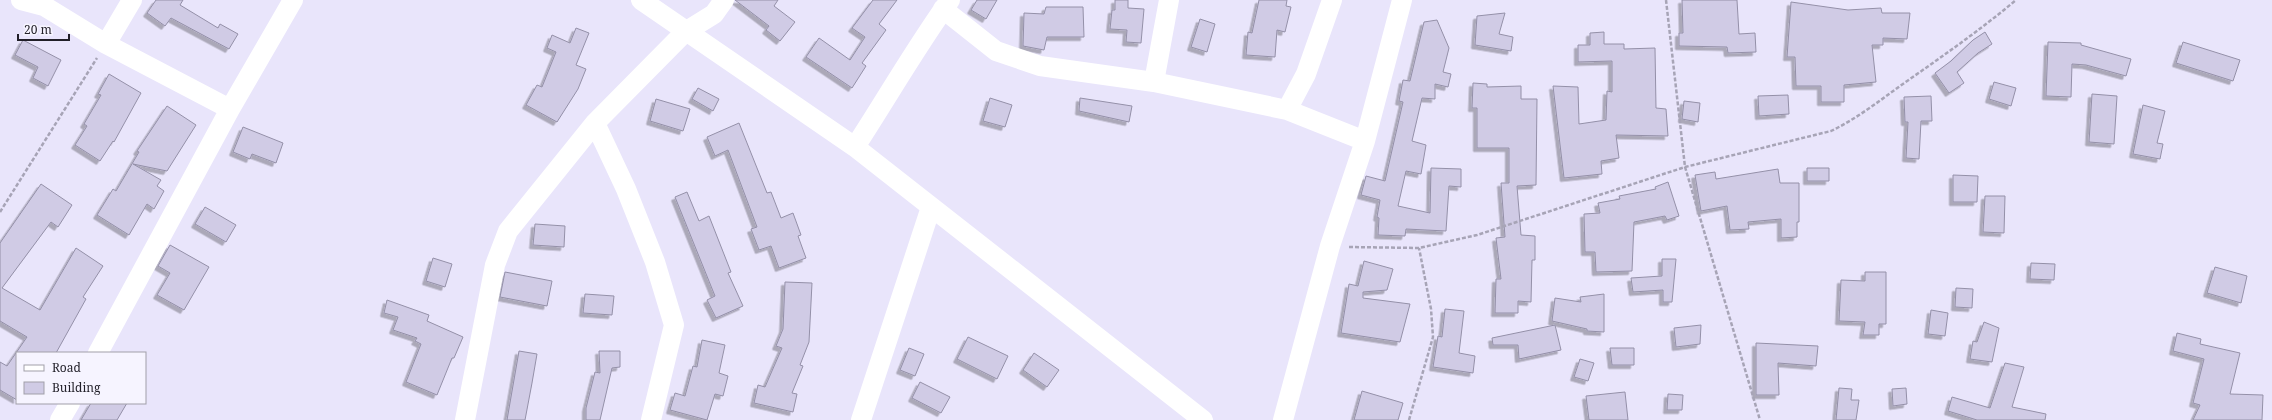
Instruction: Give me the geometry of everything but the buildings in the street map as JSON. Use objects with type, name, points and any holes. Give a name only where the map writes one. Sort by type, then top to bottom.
[{"type":"street","points":[[21,0],[44,6],[106,44],[230,110]]},
{"type":"street","points":[[106,44],[132,0]]},
{"type":"street","points":[[99,352],[230,110],[292,0]]},
{"type":"street","points":[[641,0],[685,32],[855,147],[1203,420]]},
{"type":"street","points":[[465,420],[495,265],[508,231],[595,123],[685,32],[714,14],[724,0]]},
{"type":"street","points":[[1154,82],[1169,0]]},
{"type":"street","points":[[1287,110],[1306,74],[1332,0]]},
{"type":"street","points":[[1283,420],[1330,246],[1365,141],[1402,0]]},
{"type":"street","points":[[855,147],[946,4],[996,51],[1040,66],[1154,82],[1287,110],[1365,141]]},
{"type":"street","points":[[595,123],[626,189],[655,262],[674,325],[651,420]]},
{"type":"street","points":[[861,420],[931,207]]},
{"type":"street","points":[[60,420],[69,404]]},
{"type":"path","points":[[1666,0],[1685,167],[1760,420]]},
{"type":"path","points":[[1330,246],[1419,248],[1485,232],[1685,167],[1831,130],[1847,124],[1990,22],[2016,0]]},
{"type":"path","points":[[0,212],[106,44]]},
{"type":"path","points":[[1409,420],[1433,337],[1431,309],[1419,248]]}]
